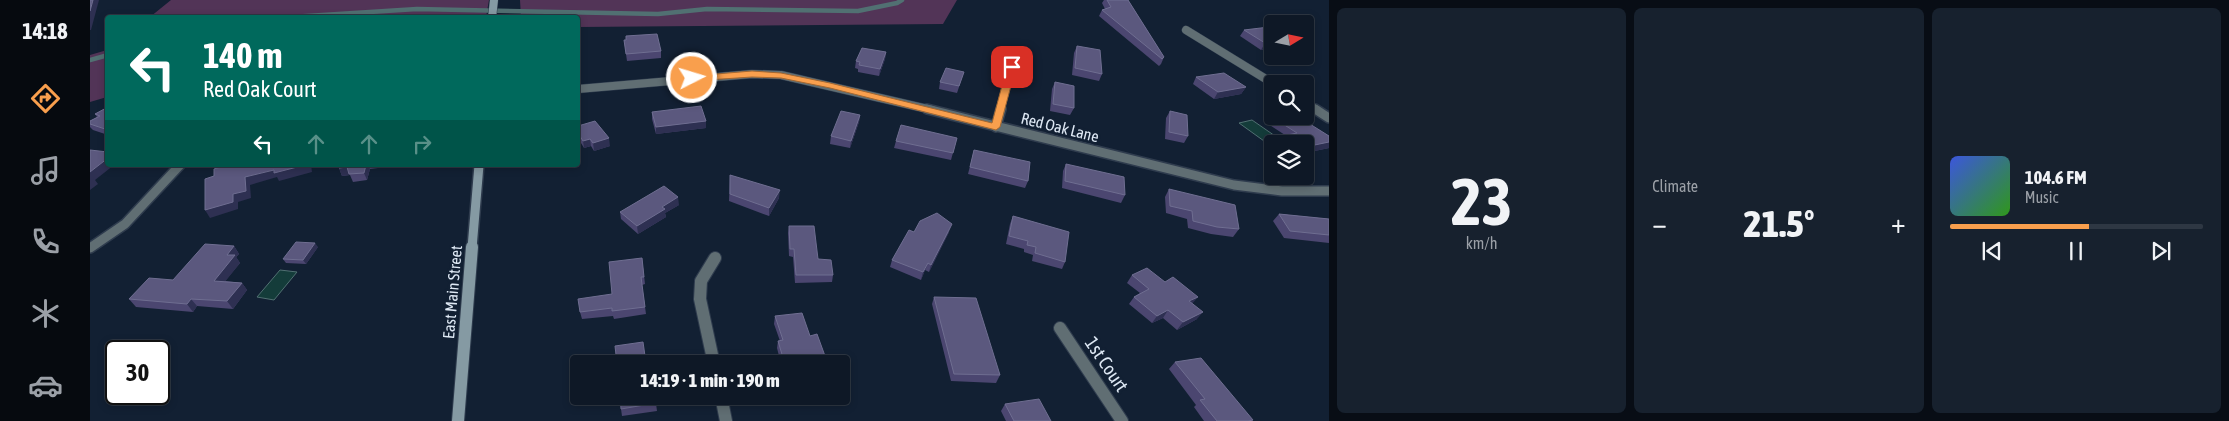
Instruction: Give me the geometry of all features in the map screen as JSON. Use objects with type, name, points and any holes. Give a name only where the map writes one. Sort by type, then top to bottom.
[{"type":"main road","name":"East Main Street","points":[[458,421],[479,167]]},
{"type":"street","points":[[1186,30],[1264,78]]},
{"type":"street","points":[[996,127],[1016,51]]},
{"type":"street","name":"Red Oak Lane","points":[[580,89],[731,75],[781,75],[1234,185],[1267,190],[1305,192],[1329,190]]},
{"type":"street","points":[[1314,109],[1329,118]]},
{"type":"street","points":[[90,248],[125,224],[178,167]]},
{"type":"street","points":[[712,355],[700,300],[701,281],[715,258]]},
{"type":"street","name":"1st Court","points":[[1060,328],[1122,421]]},
{"type":"street","points":[[723,405],[726,421]]},
{"type":"shaded area","points":[[171,0],[489,0],[486,15],[152,15]]},
{"type":"shaded area","points":[[520,0],[957,0],[943,24],[580,27],[580,15],[521,15]]},
{"type":"shaded area","points":[[105,51],[105,98],[90,102],[90,55]]},
{"type":"shaded area","points":[[1252,120],[1274,135],[1264,135],[1264,141],[1239,123]]},
{"type":"shaded area","points":[[280,270],[297,272],[274,300],[257,297]]},
{"type":"building","points":[[90,0],[93,0],[90,11]]},
{"type":"building","points":[[1107,0],[1128,0],[1164,57],[1162,59],[1102,10],[1111,7]]},
{"type":"building","points":[[1264,28],[1264,42],[1244,30]]},
{"type":"building","points":[[657,34],[661,51],[626,54],[624,40],[626,40],[626,36]]},
{"type":"building","points":[[1077,46],[1100,50],[1102,74],[1075,68]]},
{"type":"building","points":[[862,48],[886,52],[880,69],[859,65],[860,62],[856,61]]},
{"type":"building","points":[[946,68],[964,72],[959,86],[940,82]]},
{"type":"building","points":[[1224,73],[1246,87],[1218,92],[1196,77]]},
{"type":"building","points":[[1055,82],[1074,86],[1074,108],[1053,104]]},
{"type":"building","points":[[701,106],[706,121],[656,127],[652,112]]},
{"type":"building","points":[[105,109],[105,129],[90,124],[90,121],[100,116],[95,114]]},
{"type":"building","points":[[841,111],[860,115],[851,141],[831,136]]},
{"type":"building","points":[[1170,111],[1187,115],[1188,136],[1169,132]]},
{"type":"building","points":[[595,121],[609,138],[593,143],[590,139],[583,141],[580,136],[580,125]]},
{"type":"building","points":[[901,125],[957,138],[953,153],[896,141]]},
{"type":"building","points":[[1285,125],[1311,125],[1329,136],[1329,142],[1314,145],[1314,135],[1287,135],[1297,133]]},
{"type":"building","points":[[90,150],[105,152],[105,160],[90,172]]},
{"type":"building","points":[[974,150],[1030,162],[1028,181],[970,167]]},
{"type":"building","points":[[1066,164],[1124,177],[1125,195],[1065,181]]},
{"type":"building","points":[[221,167],[297,167],[274,173],[274,170],[245,177],[246,191],[233,194],[233,202],[205,210],[205,179],[214,176],[214,169]]},
{"type":"building","points":[[347,167],[366,167],[364,173],[349,174]]},
{"type":"building","points":[[730,175],[780,190],[769,208],[730,194]]},
{"type":"building","points":[[664,186],[678,197],[662,207],[665,209],[637,226],[620,212]]},
{"type":"building","points":[[1169,189],[1235,205],[1239,229],[1217,227],[1193,221],[1192,211],[1170,206]]},
{"type":"building","points":[[937,213],[952,224],[931,265],[928,263],[923,272],[892,260],[909,230],[914,232],[920,221]]},
{"type":"building","points":[[1279,214],[1329,219],[1329,235],[1290,231]]},
{"type":"building","points":[[1013,216],[1069,232],[1065,262],[1035,253],[1036,247],[1027,245],[1028,241],[1009,236]]},
{"type":"building","points":[[789,226],[814,226],[818,259],[831,260],[833,275],[796,275],[794,249],[790,249]]},
{"type":"building","points":[[296,242],[315,243],[303,260],[283,259]]},
{"type":"building","points":[[205,244],[234,246],[227,255],[235,255],[214,281],[242,283],[227,301],[191,299],[187,304],[129,299],[149,278],[173,280]]},
{"type":"building","points":[[642,258],[644,277],[641,277],[645,307],[612,311],[612,308],[580,312],[578,299],[612,294],[609,262]]},
{"type":"building","points":[[1147,268],[1165,282],[1173,277],[1198,297],[1189,301],[1203,312],[1183,322],[1168,310],[1157,316],[1134,297],[1149,289],[1132,275]]},
{"type":"building","points":[[934,297],[976,298],[1000,375],[954,374]]},
{"type":"building","points":[[802,313],[810,336],[817,334],[825,355],[782,355],[778,341],[783,340],[775,316]]},
{"type":"building","points":[[643,342],[645,355],[616,355],[615,346]]},
{"type":"building","points":[[1201,358],[1253,420],[1217,421],[1200,400],[1205,399],[1175,362]]},
{"type":"building","points":[[1039,399],[1051,421],[1014,421],[1005,404]]},
{"type":"building","points":[[621,405],[644,405],[621,409]]},
{"type":"waterway","points":[[322,15],[417,9],[658,14],[707,9],[858,11],[897,3],[902,0]]},
{"type":"waterway","points":[[90,60],[105,56]]},
{"type":"route","points":[[692,78],[752,74],[781,75],[996,127],[1012,67]]}]
